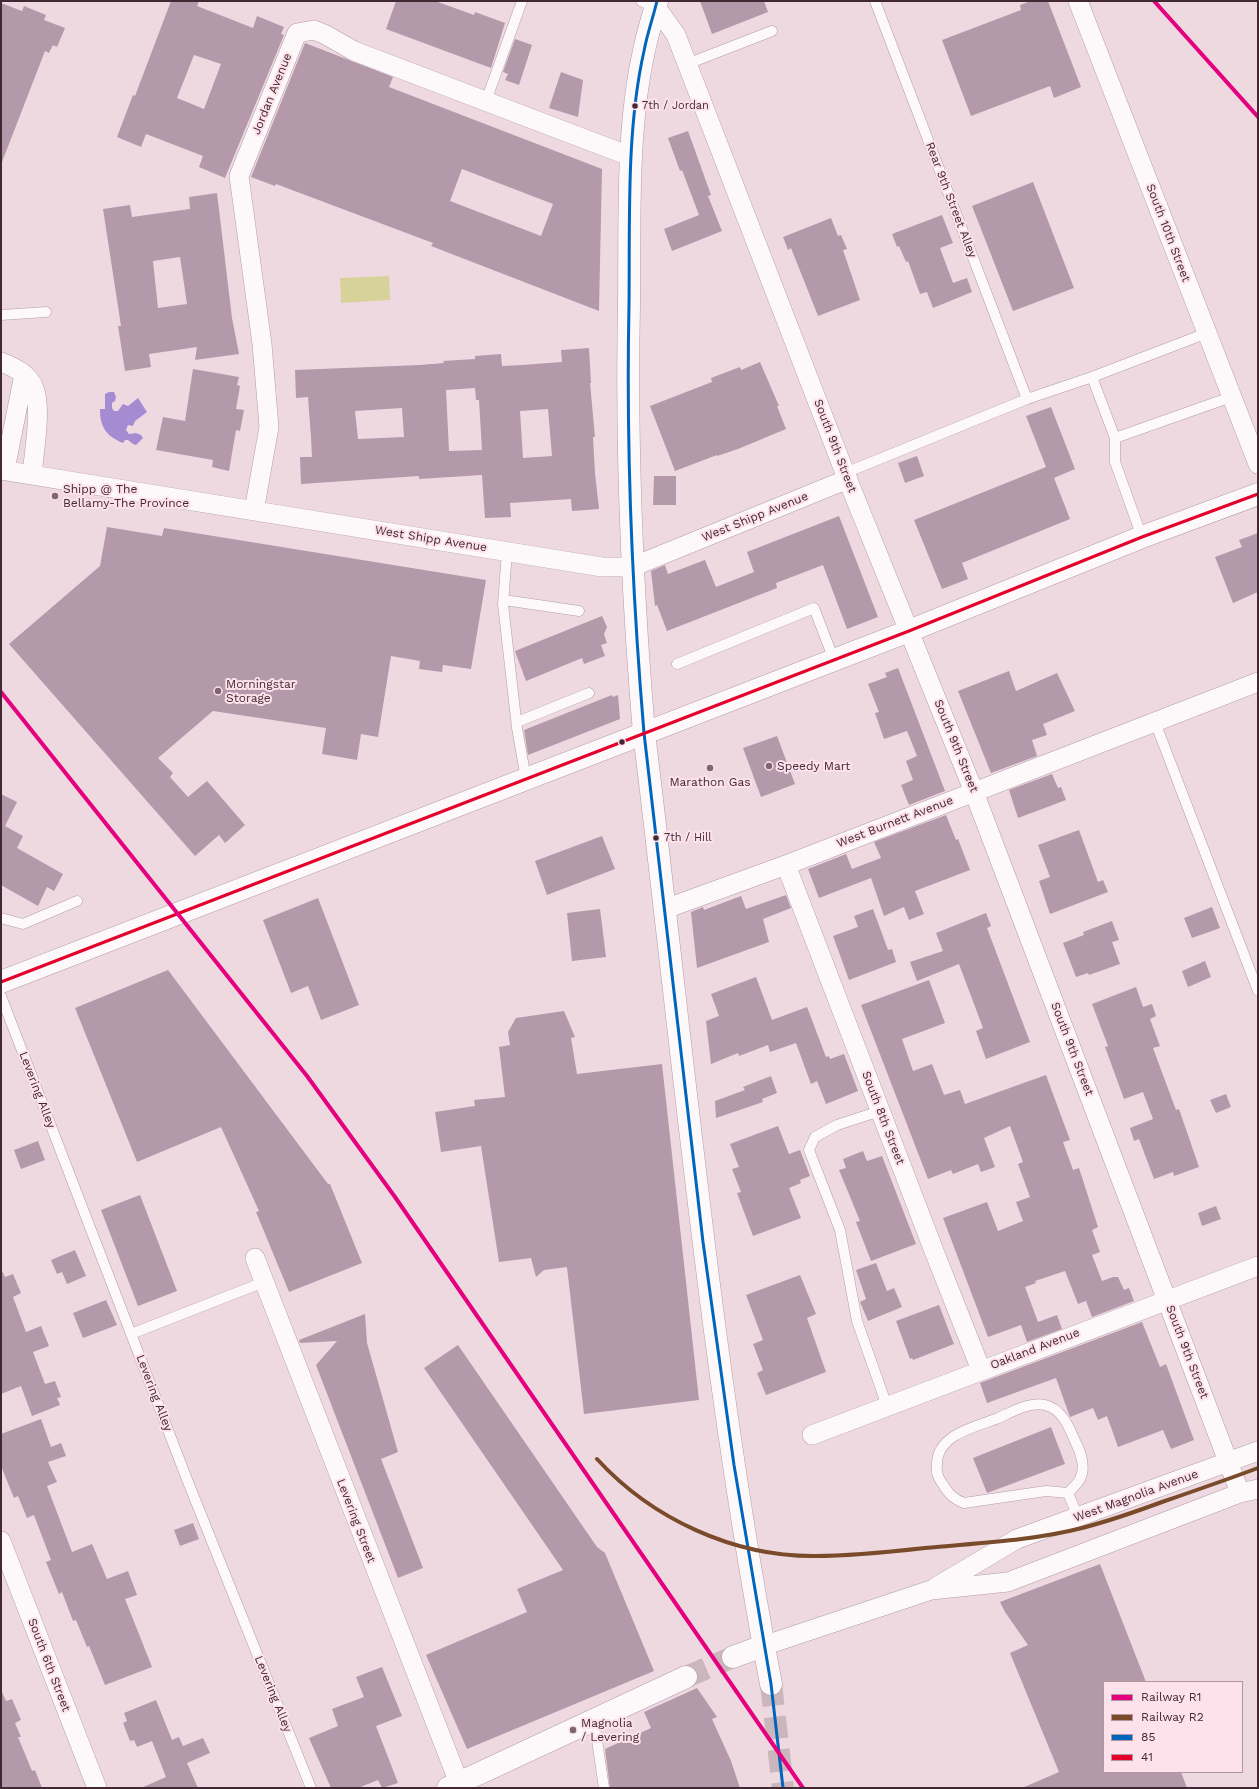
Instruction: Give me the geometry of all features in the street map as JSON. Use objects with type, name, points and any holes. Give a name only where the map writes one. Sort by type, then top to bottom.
[{"type":"main road","points":[[651,3],[636,106],[632,157],[627,400],[632,566],[644,733],[703,1242],[734,1465],[763,1646],[771,1684]]},
{"type":"main road","points":[[1,982],[834,660],[1142,536],[1258,494]]},
{"type":"main road","name":"West Magnolia Avenue","points":[[733,1658],[763,1646]]},
{"type":"main road","points":[[453,1786],[686,1677]]},
{"type":"street","name":"South 10th Street","points":[[1078,1],[1258,464]]},
{"type":"street","name":"South 9th Street","points":[[651,3],[676,35],[846,476],[974,792],[1228,1463],[1249,1491]]},
{"type":"street","name":"Jordan Avenue","points":[[254,511],[269,427],[262,344],[240,176],[297,33],[314,30],[354,51],[632,157]]},
{"type":"street","points":[[1,362],[24,374],[34,388],[38,411],[32,475]]},
{"type":"street","points":[[3,470],[24,374]]},
{"type":"street","name":"West Shipp Avenue","points":[[3,470],[602,567],[632,566],[846,476]]},
{"type":"street","name":"West Burnett Avenue","points":[[665,909],[786,865],[1258,682]]},
{"type":"street","name":"South 8th Street","points":[[786,865],[981,1370]]},
{"type":"street","name":"Levering Street","points":[[255,1258],[453,1786]]},
{"type":"street","name":"Oakland Avenue","points":[[812,1435],[1258,1266]]},
{"type":"street","name":"West Magnolia Avenue","points":[[763,1646],[931,1590],[1017,1539],[1258,1451]]},
{"type":"street","name":"West Magnolia Avenue","points":[[931,1590],[1008,1582],[1249,1491]]},
{"type":"street","name":"South 6th Street","points":[[1,1541],[97,1788]]},
{"type":"lane","points":[[486,101],[522,1]]},
{"type":"lane","name":"Rear 9th Street Alley","points":[[875,1],[1027,399]]},
{"type":"lane","points":[[687,64],[772,31]]},
{"type":"lane","points":[[1,315],[46,312]]},
{"type":"lane","points":[[846,476],[1027,399],[1092,377],[1207,333]]},
{"type":"lane","points":[[1092,377],[1115,438],[1116,462],[1142,536]]},
{"type":"lane","points":[[1115,438],[1231,397]]},
{"type":"lane","points":[[507,552],[504,600],[517,722],[526,779]]},
{"type":"lane","points":[[504,600],[579,611]]},
{"type":"lane","points":[[677,664],[814,608],[834,660]]},
{"type":"lane","points":[[517,722],[588,693]]},
{"type":"lane","points":[[1155,722],[1258,991]]},
{"type":"lane","points":[[1,918],[23,924],[77,901]]},
{"type":"lane","name":"Levering Alley","points":[[1,996],[188,1482],[311,1788]]},
{"type":"lane","points":[[880,1110],[837,1126],[815,1137],[808,1150],[840,1230],[857,1322],[887,1406]]},
{"type":"lane","points":[[131,1334],[264,1282]]},
{"type":"lane","points":[[1044,1404],[1055,1409],[1066,1421],[1079,1448],[1083,1470],[1080,1480],[1068,1493],[1046,1491],[964,1502],[956,1500],[940,1480],[936,1469],[937,1457],[942,1447],[954,1435],[1028,1406],[1044,1404]]},
{"type":"lane","points":[[1068,1493],[1078,1517]]},
{"type":"lane","points":[[594,1720],[604,1788]]},
{"type":"shaded area","points":[[389,276],[390,300],[341,303],[340,278]]},
{"type":"shaded area","points":[[114,392],[116,397],[115,401],[112,403],[112,408],[114,411],[118,411],[123,404],[128,406],[138,398],[147,412],[135,421],[133,426],[128,425],[126,430],[129,434],[136,433],[141,435],[143,438],[136,445],[128,440],[125,440],[123,443],[112,437],[105,430],[101,421],[100,409],[105,409],[105,394]]},
{"type":"building","points":[[171,1],[199,1],[197,6],[253,28],[257,16],[284,27],[281,34],[284,35],[225,178],[199,167],[203,156],[146,134],[141,147],[117,137],[133,95],[135,96]],"holes":[[[194,55],[221,64],[204,109],[177,98]]]},
{"type":"building","points":[[396,1],[435,1],[474,15],[475,12],[505,23],[491,68],[386,29]]},
{"type":"building","points":[[700,1],[764,1],[768,12],[712,34]]},
{"type":"building","points":[[1031,1],[1048,1],[1081,87],[1054,98],[1050,86],[971,116],[942,40],[1021,10],[1020,5]]},
{"type":"building","points":[[1,3],[22,11],[24,6],[46,15],[44,20],[65,28],[57,47],[53,45],[49,53],[45,51],[2,162]]},
{"type":"building","points":[[515,39],[532,45],[519,85],[505,80],[508,74],[503,72]]},
{"type":"building","points":[[305,43],[393,77],[389,87],[602,169],[599,311],[431,246],[433,243],[276,184],[275,186],[251,177]],"holes":[[[462,169],[553,204],[541,236],[450,201]]]},
{"type":"building","points":[[561,72],[583,80],[578,117],[549,108]]},
{"type":"building","points":[[688,131],[711,195],[708,196],[722,231],[672,251],[664,229],[699,215],[668,138]]},
{"type":"building","points":[[1033,182],[1074,288],[1013,311],[972,206]]},
{"type":"building","points":[[217,193],[232,318],[239,354],[195,360],[197,347],[149,354],[151,367],[125,371],[118,326],[121,326],[103,209],[130,205],[132,217],[190,209],[189,197]],"holes":[[[180,257],[187,304],[158,308],[153,261]]]},
{"type":"building","points":[[942,215],[953,243],[940,248],[953,283],[967,278],[972,292],[933,308],[927,292],[920,294],[908,261],[906,262],[899,246],[897,247],[892,234]]},
{"type":"building","points":[[831,218],[838,236],[841,235],[847,249],[843,250],[860,300],[818,316],[791,248],[788,250],[783,237]]},
{"type":"building","points":[[589,348],[590,383],[595,437],[593,437],[595,473],[599,509],[572,511],[571,499],[510,503],[511,517],[485,518],[482,475],[419,479],[419,476],[301,484],[300,457],[312,457],[311,437],[308,397],[296,398],[295,370],[420,365],[444,363],[443,361],[475,359],[475,356],[501,354],[502,366],[562,362],[561,350]],"holes":[[[475,388],[476,400],[479,400],[482,450],[449,451],[446,390]],[[402,408],[404,437],[358,439],[355,411]],[[548,409],[552,456],[523,458],[520,411]]]},
{"type":"building","points":[[760,362],[779,406],[777,406],[786,429],[738,449],[717,455],[675,471],[650,406],[712,382],[711,378],[740,367],[741,370]]},
{"type":"building","points":[[193,369],[239,377],[237,385],[240,386],[236,409],[244,410],[240,431],[236,430],[229,471],[212,467],[213,460],[156,450],[163,417],[185,421]]},
{"type":"building","points":[[1051,407],[1075,469],[1054,478],[1070,519],[962,563],[968,579],[942,589],[914,520],[1046,467],[1026,416]]},
{"type":"building","points":[[917,456],[924,476],[905,483],[898,463]]},
{"type":"building","points":[[654,476],[676,476],[676,505],[653,505]]},
{"type":"building","points":[[839,516],[878,617],[847,629],[823,565],[776,583],[777,588],[667,631],[657,605],[655,606],[651,571],[665,565],[668,574],[705,560],[716,587],[754,572],[747,552]]},
{"type":"building","name":"Morningstar Storage","points":[[107,527],[162,536],[164,528],[486,580],[471,669],[443,665],[442,672],[419,669],[420,661],[391,656],[378,737],[361,734],[357,760],[322,754],[326,728],[213,711],[158,758],[173,773],[170,777],[188,797],[207,781],[245,825],[225,843],[219,835],[195,856],[9,644],[100,566]]},
{"type":"building","points":[[1258,533],[1258,592],[1233,603],[1215,557],[1242,547],[1239,540]]},
{"type":"building","points":[[602,616],[607,627],[604,634],[607,643],[601,645],[605,656],[584,664],[582,658],[526,681],[515,651]]},
{"type":"building","points":[[898,668],[945,791],[909,805],[901,785],[913,780],[906,761],[917,756],[907,731],[884,739],[875,713],[879,712],[868,684],[887,677],[885,673]]},
{"type":"building","points":[[1009,671],[1016,691],[1057,673],[1075,711],[1043,724],[1047,735],[1032,740],[1037,756],[991,773],[958,691]]},
{"type":"building","points":[[612,695],[613,697],[618,695],[620,719],[528,755],[524,730]]},
{"type":"building","name":"Speedy Mart","points":[[777,736],[795,784],[761,797],[743,748]]},
{"type":"building","points":[[1052,774],[1058,788],[1061,787],[1066,800],[1018,818],[1009,790]]},
{"type":"building","points":[[1,794],[17,802],[5,826],[23,836],[17,848],[63,874],[54,891],[47,887],[38,906],[1,885]]},
{"type":"building","points":[[946,815],[956,840],[958,839],[970,870],[915,891],[924,914],[909,920],[904,907],[884,916],[871,878],[819,898],[808,869],[846,854],[852,869],[881,858],[874,842]]},
{"type":"building","points":[[1079,830],[1098,882],[1103,880],[1108,892],[1050,914],[1039,881],[1050,877],[1038,845]]},
{"type":"building","points":[[602,836],[615,869],[547,895],[535,861]]},
{"type":"building","points":[[786,895],[791,908],[763,919],[769,942],[697,968],[691,912],[703,907],[704,910],[741,896],[746,909]]},
{"type":"building","points":[[318,898],[359,1005],[321,1020],[308,986],[291,993],[263,920]]},
{"type":"building","points":[[1212,907],[1220,928],[1192,938],[1184,918]]},
{"type":"building","points":[[600,909],[606,957],[572,961],[567,913]]},
{"type":"building","points":[[873,909],[888,950],[892,949],[896,962],[849,980],[833,936],[858,927],[854,916]]},
{"type":"building","points":[[986,913],[991,926],[987,928],[1030,1042],[986,1059],[976,1031],[983,1028],[959,964],[917,981],[910,962],[943,951],[936,933]]},
{"type":"building","points":[[1112,921],[1119,940],[1112,942],[1120,964],[1089,975],[1088,973],[1076,977],[1063,943],[1084,935],[1083,932]]},
{"type":"building","points":[[1205,961],[1211,977],[1188,987],[1182,971]]},
{"type":"building","points":[[168,970],[328,1184],[330,1184],[362,1263],[289,1292],[256,1212],[259,1211],[221,1127],[137,1162],[75,1008]]},
{"type":"building","points":[[756,977],[772,1020],[807,1007],[826,1057],[829,1056],[830,1059],[844,1054],[858,1091],[826,1104],[817,1081],[811,1084],[796,1043],[770,1052],[768,1045],[739,1056],[738,1053],[711,1064],[706,1021],[719,1016],[711,994]]},
{"type":"building","points":[[929,980],[945,1023],[902,1039],[913,1071],[932,1064],[944,1095],[960,1090],[965,1104],[1046,1075],[1070,1140],[1063,1142],[1073,1170],[1079,1168],[1098,1227],[1092,1230],[1100,1252],[1092,1255],[1102,1281],[1113,1277],[1118,1277],[1124,1290],[1129,1288],[1134,1301],[1092,1317],[1086,1301],[1078,1304],[1065,1271],[1035,1281],[1036,1283],[1025,1287],[1038,1322],[1057,1315],[1062,1329],[1027,1342],[1021,1325],[988,1337],[943,1218],[987,1202],[998,1231],[1023,1221],[1016,1202],[1030,1197],[1018,1164],[1023,1162],[1010,1126],[984,1138],[995,1167],[981,1172],[978,1164],[953,1174],[951,1170],[928,1179],[861,1005]]},
{"type":"building","points":[[1136,987],[1143,1007],[1152,1004],[1156,1016],[1150,1019],[1160,1046],[1153,1048],[1176,1110],[1179,1109],[1199,1167],[1174,1176],[1173,1172],[1154,1179],[1139,1139],[1134,1141],[1130,1128],[1153,1119],[1143,1092],[1124,1099],[1105,1047],[1108,1046],[1092,1004]]},
{"type":"building","points":[[564,1011],[575,1037],[571,1038],[577,1074],[662,1064],[699,1400],[584,1414],[567,1267],[544,1270],[536,1277],[531,1258],[499,1262],[481,1146],[441,1152],[435,1112],[475,1106],[474,1100],[505,1097],[499,1047],[510,1045],[508,1032],[516,1018]]},
{"type":"building","points":[[771,1076],[777,1093],[762,1099],[763,1102],[716,1118],[715,1101],[745,1090],[743,1087]]},
{"type":"building","points":[[1226,1094],[1231,1107],[1216,1113],[1210,1100]]},
{"type":"building","points":[[778,1126],[789,1154],[800,1150],[810,1176],[800,1180],[801,1183],[789,1188],[801,1218],[753,1236],[737,1193],[741,1192],[732,1169],[739,1167],[730,1144]]},
{"type":"building","points":[[38,1141],[45,1160],[21,1169],[14,1150]]},
{"type":"building","points":[[863,1151],[867,1161],[882,1156],[916,1244],[871,1261],[856,1222],[860,1221],[839,1170],[846,1168],[843,1159]]},
{"type":"building","points":[[140,1195],[177,1291],[138,1306],[101,1210]]},
{"type":"building","points":[[1216,1206],[1221,1219],[1202,1226],[1198,1213]]},
{"type":"building","points":[[75,1250],[86,1276],[67,1284],[62,1272],[57,1274],[51,1260]]},
{"type":"building","points":[[876,1263],[887,1291],[894,1288],[902,1307],[868,1321],[860,1302],[866,1299],[856,1270]]},
{"type":"building","points":[[1,1269],[5,1277],[13,1274],[21,1293],[13,1297],[26,1332],[41,1326],[49,1346],[33,1352],[45,1384],[55,1381],[61,1397],[57,1398],[60,1405],[32,1416],[21,1386],[1,1394]]},
{"type":"building","points":[[800,1275],[816,1314],[807,1318],[826,1372],[766,1395],[757,1373],[763,1370],[753,1344],[763,1340],[746,1295]]},
{"type":"building","points":[[106,1300],[117,1325],[83,1338],[73,1313]]},
{"type":"building","points":[[939,1305],[954,1344],[913,1360],[912,1358],[910,1359],[896,1321]]},
{"type":"building","points":[[365,1314],[367,1343],[398,1452],[381,1459],[423,1568],[398,1578],[316,1365],[337,1341],[300,1343],[299,1340]]},
{"type":"building","points":[[1142,1322],[1160,1367],[1166,1364],[1194,1440],[1171,1449],[1163,1430],[1118,1447],[1107,1416],[1098,1420],[1093,1408],[1070,1417],[1056,1378],[987,1403],[980,1383]]},
{"type":"building","points":[[458,1345],[597,1547],[605,1553],[654,1671],[467,1749],[426,1655],[527,1612],[517,1589],[563,1570],[424,1368]]},
{"type":"building","points":[[41,1419],[51,1447],[61,1443],[66,1456],[48,1462],[57,1482],[47,1486],[72,1552],[92,1544],[107,1579],[128,1571],[137,1595],[125,1599],[152,1667],[105,1685],[89,1646],[87,1647],[76,1620],[73,1621],[62,1592],[59,1594],[46,1562],[51,1560],[34,1515],[27,1518],[18,1496],[14,1498],[1,1466],[1,1434]]},
{"type":"building","points":[[1051,1427],[1065,1464],[987,1493],[973,1458]]},
{"type":"building","points":[[193,1523],[199,1539],[180,1546],[174,1530]]},
{"type":"building","points":[[1100,1564],[1146,1681],[1103,1681],[1103,1773],[1181,1773],[1187,1788],[1022,1788],[1059,1772],[1010,1653],[1028,1645],[1005,1612],[1000,1602]]},
{"type":"building","points":[[382,1667],[402,1716],[376,1726],[398,1783],[382,1788],[378,1780],[358,1788],[331,1788],[309,1738],[338,1726],[332,1709],[364,1697],[356,1677]]},
{"type":"building","points":[[697,1688],[717,1717],[712,1719],[731,1761],[740,1788],[610,1788],[605,1749],[651,1728],[644,1712]]},
{"type":"building","points":[[1,1690],[6,1701],[12,1699],[21,1720],[15,1723],[21,1737],[18,1737],[32,1771],[35,1770],[42,1788],[1,1788]]},
{"type":"building","points":[[156,1700],[172,1740],[179,1737],[183,1746],[203,1738],[210,1753],[187,1763],[198,1788],[141,1788],[166,1777],[152,1741],[137,1747],[134,1740],[130,1741],[123,1723],[127,1721],[124,1713]]},
{"type":"tunnel","points":[[686,1677],[733,1657]]},
{"type":"tunnel","points":[[771,1684],[783,1788]]},
{"type":"rail line","name":"R1","points":[[1154,1],[1258,117]]},
{"type":"rail line","name":"R1","points":[[1,692],[307,1076],[395,1197],[803,1788]]},
{"type":"rail line","name":"R2","points":[[597,1459],[643,1500],[696,1530],[725,1542],[755,1550],[785,1555],[816,1556],[870,1554],[1043,1536],[1092,1525],[1122,1516],[1258,1468]]},
{"type":"transit line","name":"85","points":[[657,1],[645,45],[638,82],[634,113],[630,177],[628,412],[636,626],[644,733],[703,1242],[734,1465],[771,1684],[783,1788]]},
{"type":"transit line","name":"41","points":[[1,982],[909,631],[1142,537],[1258,494]]},
{"type":"place","name":"7th / Jordan","points":[[635,106]]},
{"type":"place","name":"Shipp @ The Bellamy-The Province","points":[[55,496]]},
{"type":"place","name":"Morningstar Storage","points":[[218,691]]},
{"type":"place","name":"Speedy Mart","points":[[769,766]]},
{"type":"place","name":"Marathon Gas","points":[[710,768]]},
{"type":"place","name":"7th / Hill","points":[[656,838]]},
{"type":"place","name":"Magnolia / Levering","points":[[573,1730]]}]
